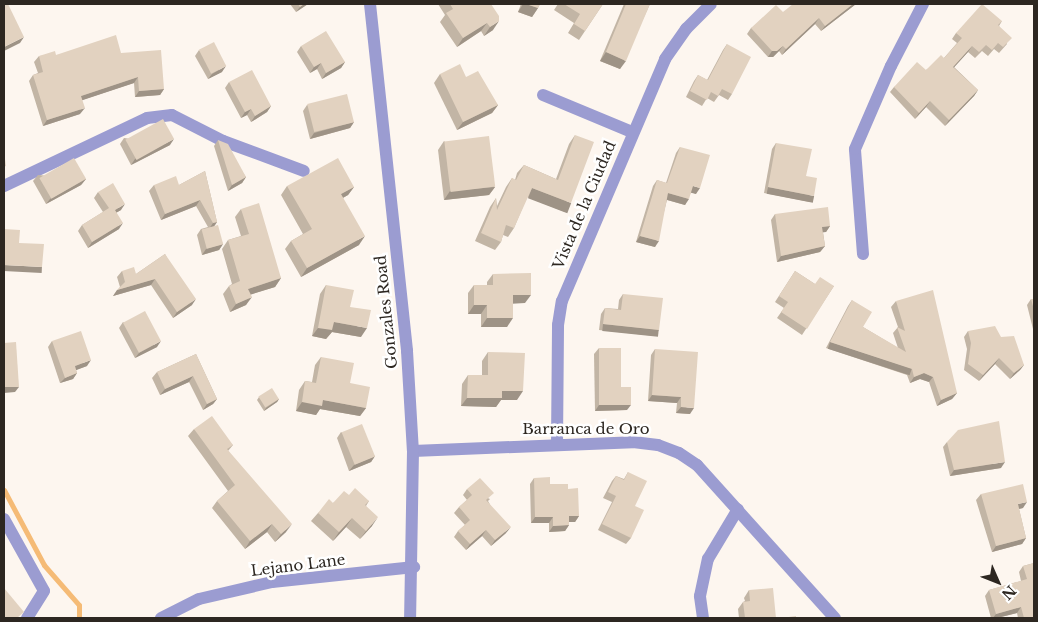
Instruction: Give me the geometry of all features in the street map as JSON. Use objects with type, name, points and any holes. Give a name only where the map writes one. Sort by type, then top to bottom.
[{"type":"street","name":"Gonzales Road","points":[[370,4],[407,351],[414,451],[414,567],[410,618]]},
{"type":"street","name":"Vista de la Ciudad","points":[[558,443],[558,325],[562,301],[632,132],[665,59],[686,29],[711,4]]},
{"type":"street","points":[[863,254],[855,149],[891,66],[923,4]]},
{"type":"street","points":[[543,95],[632,132]]},
{"type":"street","points":[[4,186],[147,118],[172,115],[223,140],[304,171]]},
{"type":"street","name":"Barranca de Oro","points":[[414,451],[558,443],[658,445],[697,464],[835,618]]},
{"type":"street","points":[[703,618],[700,596],[708,559],[738,509]]},
{"type":"street","points":[[4,520],[44,592],[27,618]]},
{"type":"street","name":"Lejano Lane","points":[[161,618],[199,599],[272,582],[414,567]]},
{"type":"building","points":[[8,4],[24,37],[4,47],[4,5]]},
{"type":"building","points":[[450,4],[491,4],[499,16],[499,21],[490,27],[487,23],[463,38],[446,13],[453,9]]},
{"type":"building","points":[[526,4],[540,4],[538,8]]},
{"type":"building","points":[[564,4],[603,4],[585,31],[574,24],[580,14]]},
{"type":"building","points":[[626,4],[650,4],[626,61],[606,52]]},
{"type":"building","points":[[793,4],[853,4],[825,26],[819,18],[786,49],[783,46],[777,51],[772,51],[751,28],[776,5],[783,12]]},
{"type":"building","points":[[982,4],[1002,21],[998,25],[1012,38],[1003,47],[998,43],[992,50],[986,45],[979,52],[972,46],[953,67],[978,90],[949,120],[930,101],[919,113],[894,87],[917,62],[926,70],[941,55],[944,58],[962,38],[956,33]]},
{"type":"building","points":[[326,31],[345,62],[326,73],[321,63],[314,67],[301,46]]},
{"type":"building","points":[[116,35],[121,53],[161,50],[164,89],[139,91],[138,77],[81,96],[85,108],[47,120],[33,75],[43,72],[39,56],[55,51],[56,55]]},
{"type":"building","points":[[214,42],[226,66],[211,74],[199,50]]},
{"type":"building","points":[[727,44],[751,57],[732,94],[722,89],[718,96],[711,92],[707,100],[690,91],[698,75],[708,80]]},
{"type":"building","points":[[460,64],[466,77],[478,71],[498,105],[463,122],[440,74]]},
{"type":"building","points":[[252,70],[271,106],[255,116],[251,109],[245,112],[229,82]]},
{"type":"building","points":[[347,94],[354,122],[314,132],[307,104]]},
{"type":"building","points":[[163,119],[174,139],[137,160],[125,140]]},
{"type":"building","points":[[575,135],[594,142],[571,203],[532,188],[514,228],[506,225],[501,242],[481,233],[496,198],[497,210],[512,178],[516,180],[524,165],[558,180]]},
{"type":"building","points":[[489,136],[495,187],[451,192],[444,141]]},
{"type":"building","points":[[218,140],[228,144],[246,177],[232,185]]},
{"type":"building","points":[[776,143],[812,149],[806,176],[817,178],[814,196],[768,187]]},
{"type":"building","points":[[680,147],[710,155],[700,188],[693,186],[689,199],[668,193],[659,241],[640,236],[657,180],[667,183]]},
{"type":"building","points":[[74,158],[86,179],[51,199],[39,178]]},
{"type":"building","points":[[338,158],[354,187],[341,194],[365,236],[307,268],[291,241],[312,229],[287,186]]},
{"type":"building","points":[[205,171],[217,222],[213,223],[200,200],[165,214],[154,185],[176,176],[179,185]]},
{"type":"building","points":[[113,183],[125,204],[115,210],[123,223],[92,242],[82,225],[109,208],[98,192]]},
{"type":"building","points":[[259,203],[281,278],[248,289],[252,297],[236,304],[229,286],[240,281],[228,240],[249,234],[241,209]]},
{"type":"building","points":[[828,207],[830,226],[822,227],[825,246],[781,256],[775,214]]},
{"type":"building","points":[[218,225],[223,244],[207,249],[202,229]]},
{"type":"building","points":[[4,229],[20,230],[19,243],[44,244],[42,267],[4,265]]},
{"type":"building","points":[[165,254],[196,299],[177,312],[155,279],[117,290],[125,282],[122,271],[134,267],[136,274]]},
{"type":"building","points":[[795,271],[815,284],[820,277],[834,286],[807,329],[781,312],[788,302],[779,296]]},
{"type":"building","points":[[531,273],[531,295],[513,295],[513,318],[487,318],[487,305],[474,305],[474,285],[493,285],[493,274]]},
{"type":"building","points":[[326,285],[354,290],[350,307],[371,310],[367,328],[334,322],[332,330],[318,328]]},
{"type":"building","points":[[933,290],[957,393],[941,400],[933,377],[924,373],[914,377],[912,369],[830,342],[852,300],[872,312],[863,327],[906,352],[897,327],[905,331],[896,301]]},
{"type":"building","points":[[623,294],[663,298],[659,330],[603,324],[605,308],[621,310]]},
{"type":"building","points":[[1031,299],[1034,299],[1034,310]]},
{"type":"building","points":[[145,311],[161,341],[139,353],[123,323]]},
{"type":"building","points":[[995,326],[1001,337],[1014,336],[1024,365],[1014,373],[999,358],[983,375],[968,364],[971,343],[968,331]]},
{"type":"building","points":[[81,331],[91,360],[75,366],[77,373],[65,378],[52,341]]},
{"type":"building","points":[[16,342],[19,387],[4,387],[4,343]]},
{"type":"building","points":[[599,348],[621,348],[621,387],[631,387],[631,405],[599,405]]},
{"type":"building","points":[[655,349],[698,352],[694,408],[681,407],[681,397],[652,395]]},
{"type":"building","points":[[488,352],[525,353],[523,391],[502,391],[502,398],[467,398],[468,375],[488,375]]},
{"type":"building","points":[[196,354],[217,399],[207,404],[193,376],[165,389],[157,372]]},
{"type":"building","points":[[321,357],[354,363],[350,383],[370,387],[366,408],[323,400],[322,406],[302,402],[305,381],[316,383]]},
{"type":"building","points":[[272,388],[279,399],[265,408],[258,396]]},
{"type":"building","points":[[212,416],[233,445],[227,449],[292,524],[281,534],[272,524],[250,541],[217,501],[235,485],[194,429]]},
{"type":"building","points":[[999,421],[1005,462],[954,470],[947,442],[958,430]]},
{"type":"building","points":[[362,424],[375,456],[355,465],[342,432]]},
{"type":"building","points":[[628,472],[647,481],[635,506],[644,510],[631,538],[602,524],[616,496],[608,492],[616,476],[624,480]]},
{"type":"building","points":[[550,477],[550,484],[568,484],[568,489],[578,488],[579,516],[569,516],[569,525],[553,526],[553,517],[535,517],[534,478]]},
{"type":"building","points":[[480,478],[494,493],[486,500],[511,527],[495,540],[486,530],[470,544],[458,531],[470,520],[459,507],[472,495],[467,489]]},
{"type":"building","points":[[1023,484],[1027,502],[1018,504],[1026,538],[996,546],[981,494]]},
{"type":"building","points":[[355,488],[369,501],[365,505],[378,517],[366,531],[352,518],[339,532],[318,513],[329,499],[333,503],[344,491],[349,495]]},
{"type":"building","points":[[1034,563],[1034,618],[1024,618],[1021,607],[996,614],[989,590],[1027,579],[1023,566]]},
{"type":"building","points":[[4,588],[24,612],[17,618],[4,618]]},
{"type":"building","points":[[773,588],[776,618],[745,618],[743,602],[750,601],[749,590]]},
{"type":"waterway","points":[[4,490],[44,565],[79,605],[79,618]]}]
